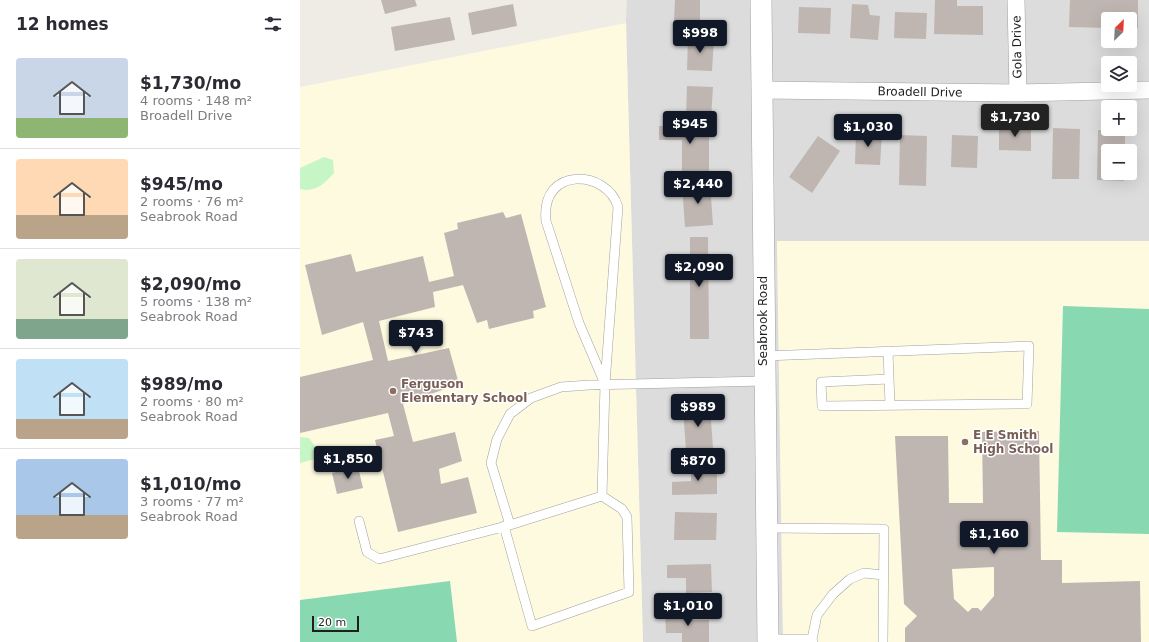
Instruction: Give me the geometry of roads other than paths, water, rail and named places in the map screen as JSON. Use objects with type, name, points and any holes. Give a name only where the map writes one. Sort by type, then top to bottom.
[{"type":"street","name":"Seabrook Road","points":[[761,0],[768,641]]},
{"type":"street","name":"Gola Drive","points":[[1016,0],[1018,93]]},
{"type":"street","name":"Broadell Drive","points":[[762,90],[1018,93],[1149,90]]},
{"type":"lane","points":[[602,496],[605,384],[618,207],[615,196],[606,189],[590,181],[572,179],[557,184],[549,194],[544,208],[546,221],[579,323],[605,384]]},
{"type":"lane","points":[[764,356],[1029,346],[1027,404],[822,406],[821,382],[889,379]]},
{"type":"lane","points":[[888,352],[890,405]]},
{"type":"lane","points":[[359,521],[367,552],[379,559],[507,525],[602,496],[622,509],[627,517],[629,592],[532,626],[507,525],[491,463],[497,439],[510,414],[531,398],[561,387],[605,384],[764,381]]},
{"type":"lane","points":[[766,528],[884,529],[884,642]]},
{"type":"lane","points":[[768,641],[813,640],[817,615],[833,594],[850,579],[864,573],[883,575]]},
{"type":"place","name":"Ferguson Elementary School","points":[[393,391]]},
{"type":"place","name":"E E Smith High School","points":[[965,442]]}]
